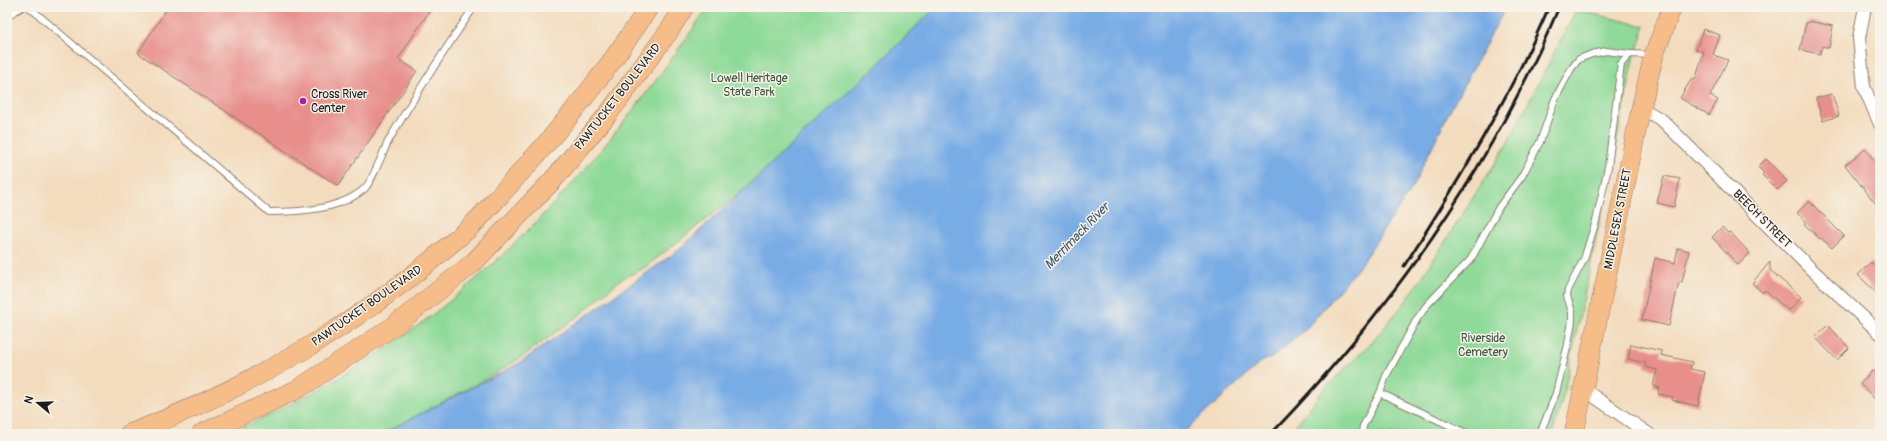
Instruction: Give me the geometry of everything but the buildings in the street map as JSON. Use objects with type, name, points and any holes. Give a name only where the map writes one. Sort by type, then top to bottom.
[{"type":"main road","name":"PAWTUCKET BOULEVARD","points":[[129,434],[249,382],[330,335],[405,282],[470,226],[536,156],[590,91],[649,7]]},
{"type":"main road","name":"PAWTUCKET BOULEVARD","points":[[201,434],[298,389],[394,326],[473,263],[554,180],[608,114],[669,31],[684,7]]},
{"type":"main road","name":"MIDDLESEX STREET","points":[[1574,434],[1641,108],[1654,55],[1672,7]]},
{"type":"street","points":[[1865,7],[1859,38],[1864,87],[1880,124]]},
{"type":"street","name":"BEECH STREET","points":[[1641,108],[1662,120],[1811,269],[1880,333]]},
{"type":"street","points":[[1583,389],[1649,434]]},
{"type":"lane","points":[[7,16],[22,7]]},
{"type":"lane","points":[[29,7],[269,212],[296,212],[337,204],[365,189],[389,142],[438,60],[474,7]]},
{"type":"lane","points":[[1362,434],[1364,426],[1380,393],[1386,376],[1417,319],[1427,305],[1471,259],[1499,206],[1522,176],[1540,142],[1556,99],[1571,69],[1579,60],[1592,54],[1606,51],[1654,55]]},
{"type":"lane","points":[[1540,434],[1556,393],[1564,361],[1572,321],[1572,312],[1567,296],[1573,279],[1584,259],[1596,222],[1608,167],[1621,64],[1630,54]]},
{"type":"lane","points":[[1380,393],[1468,434]]},
{"type":"green space","name":"Lowell Heritage State Park","points":[[708,7],[941,7],[768,168],[728,202],[644,268],[621,279],[582,313],[522,357],[484,380],[382,434],[230,434],[317,390],[381,352],[446,304],[489,267],[530,228],[569,187],[606,144],[642,99]]},
{"type":"green space","name":"Riverside Cemetery","points":[[1576,10],[1645,26],[1634,59],[1561,405],[1552,434],[1300,434],[1292,430],[1325,388],[1373,341],[1406,301],[1427,270],[1506,146]]},
{"type":"water","name":"Merrimack River","points":[[936,7],[1506,7],[1447,116],[1411,190],[1358,268],[1305,330],[1273,357],[1261,362],[1182,434],[381,434],[518,364],[679,250],[871,71]]},
{"type":"railway","points":[[1404,266],[1482,140],[1534,41],[1549,7]]},
{"type":"railway","points":[[1271,434],[1315,387],[1357,337],[1397,286],[1434,234],[1470,179],[1502,123],[1532,66],[1559,7]]},
{"type":"place","name":"Cross River Center","points":[[303,101]]}]
